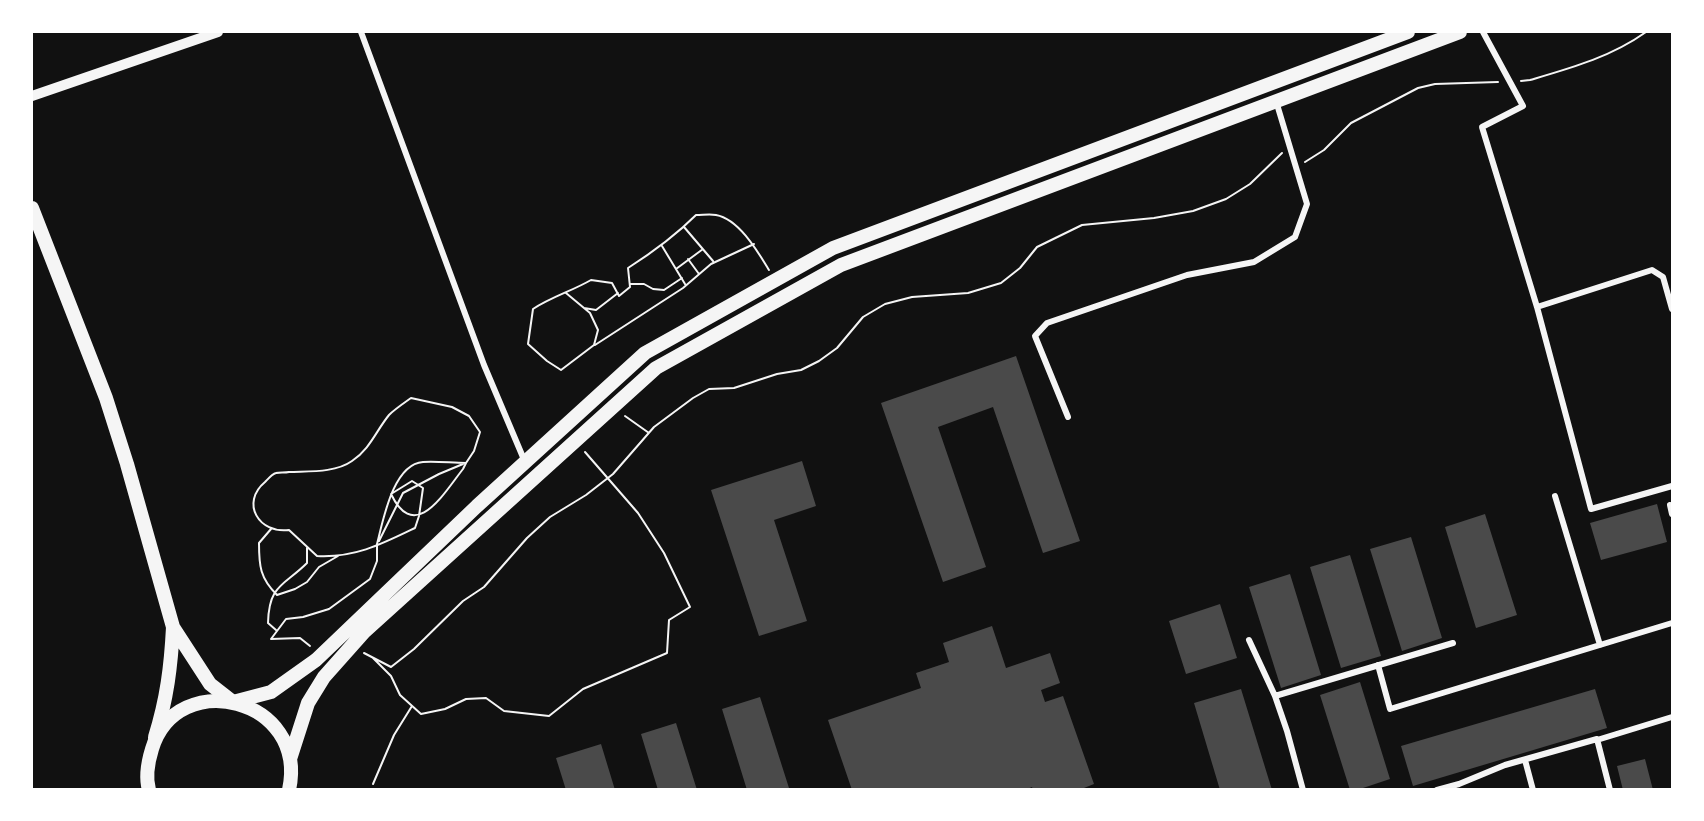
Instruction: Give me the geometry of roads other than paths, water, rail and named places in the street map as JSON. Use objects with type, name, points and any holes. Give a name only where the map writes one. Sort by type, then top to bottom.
[{"type":"main road","points":[[233,702],[271,692],[321,655],[525,462],[645,353],[833,248],[1407,32]]},
{"type":"main road","points":[[290,759],[308,703],[324,677],[364,632],[656,368],[841,265],[1460,32]]},
{"type":"main road","points":[[32,208],[106,398],[173,627],[210,684],[233,702]]},
{"type":"main road","points":[[142,789],[168,687],[173,627]]},
{"type":"main road","points":[[154,741],[166,723],[182,711],[200,703],[220,700],[233,702],[252,709],[268,720],[284,741],[290,759],[289,789]]},
{"type":"main road","points":[[148,761],[149,789]]},
{"type":"street","points":[[32,96],[218,32]]},
{"type":"street","points":[[361,32],[484,366],[525,462]]},
{"type":"street","points":[[1483,32],[1523,106],[1482,127],[1537,307],[1591,509],[1672,486]]},
{"type":"street","points":[[1068,417],[1035,336],[1047,323],[1187,275],[1254,262],[1295,237],[1306,204],[1276,101]]},
{"type":"street","points":[[1537,307],[1652,270],[1663,277],[1672,309]]},
{"type":"street","points":[[1663,277],[1672,273]]},
{"type":"street","points":[[1555,496],[1600,645]]},
{"type":"street","points":[[1670,505],[1672,514]]},
{"type":"street","points":[[1378,665],[1390,709],[1672,623]]},
{"type":"street","points":[[1249,640],[1275,696],[1303,789]]},
{"type":"street","points":[[1275,696],[1453,643]]},
{"type":"street","points":[[1437,789],[1454,787],[1525,760],[1672,717]]},
{"type":"street","points":[[1597,740],[1610,789]]},
{"type":"street","points":[[1525,760],[1533,789]]}]
